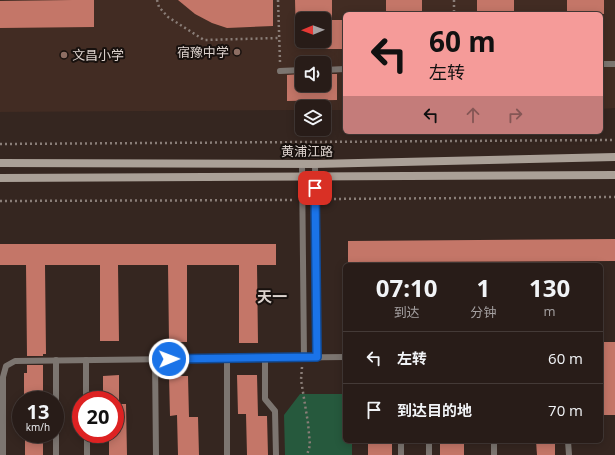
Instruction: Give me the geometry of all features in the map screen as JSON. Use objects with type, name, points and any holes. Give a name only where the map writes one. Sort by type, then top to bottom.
[{"type":"street","name":"黄浦江路","points":[[0,163],[315,164],[615,157]]},
{"type":"street","name":"黄浦江路","points":[[0,178],[615,175]]},
{"type":"lane","points":[[603,64],[615,64]]},
{"type":"lane","points":[[280,67],[295,69]]},
{"type":"lane","points":[[331,70],[343,69]]},
{"type":"lane","points":[[302,164],[304,358]]},
{"type":"lane","points":[[315,164],[317,357]]},
{"type":"lane","points":[[3,455],[3,377],[6,366],[15,361],[343,357]]},
{"type":"lane","points":[[227,358],[227,455]]},
{"type":"lane","points":[[265,358],[265,399],[274,411],[276,455]]},
{"type":"lane","points":[[155,359],[156,455]]},
{"type":"lane","points":[[56,360],[56,455]]},
{"type":"lane","points":[[86,360],[86,391]]},
{"type":"lane","points":[[87,443],[87,455]]},
{"type":"lane","points":[[401,443],[401,455]]},
{"type":"lane","points":[[429,443],[429,455]]},
{"type":"lane","points":[[494,443],[494,455]]},
{"type":"lane","points":[[568,443],[569,455]]},
{"type":"path","points":[[157,0],[159,7],[168,16],[204,40],[279,38]]},
{"type":"path","points":[[278,0],[280,67]]},
{"type":"path","points":[[454,0],[454,12]]},
{"type":"path","points":[[0,144],[615,140]]},
{"type":"path","points":[[304,358],[300,380],[309,431],[310,445],[307,455]]},
{"type":"shaded area","name":"宿豫中学","points":[[0,0],[615,0],[615,108],[603,109],[603,12],[343,12],[343,110],[331,110],[331,100],[295,100],[295,110],[0,112]]},
{"type":"green space","points":[[300,394],[343,394],[343,443],[352,443],[352,455],[285,455],[284,415]]},
{"type":"building","points":[[94,0],[94,27],[0,28],[0,1]]},
{"type":"building","points":[[178,0],[273,0],[273,26],[227,28],[212,23],[195,14]]},
{"type":"building","points":[[295,0],[332,0],[332,20],[343,20],[343,49],[302,48],[331,48],[331,12],[295,12]]},
{"type":"building","points":[[386,0],[422,0],[422,12],[386,12]]},
{"type":"building","points":[[477,0],[514,0],[514,12],[477,12]]},
{"type":"building","points":[[567,0],[604,0],[604,14],[603,12],[567,12]]},
{"type":"building","points":[[295,74],[295,92],[331,92],[331,74],[337,74],[337,100],[287,101],[287,75]]},
{"type":"building","points":[[615,239],[615,261],[348,262],[348,241]]},
{"type":"building","points":[[0,244],[276,244],[276,265],[257,265],[258,343],[239,343],[239,265],[187,265],[187,342],[169,342],[168,265],[118,265],[119,341],[100,341],[100,265],[45,265],[46,354],[43,354],[43,356],[27,356],[26,265],[0,265]]},
{"type":"building","points":[[603,342],[615,342],[615,415],[603,415]]},
{"type":"building","points":[[27,365],[43,365],[43,391],[24,391],[24,373],[27,373]]},
{"type":"building","points":[[119,375],[119,391],[103,391],[103,376]]},
{"type":"building","points":[[237,375],[257,375],[258,416],[267,416],[268,455],[247,455],[246,414],[238,414]]},
{"type":"building","points":[[169,376],[188,376],[189,417],[198,417],[199,455],[178,455],[177,415],[170,416]]},
{"type":"building","points":[[124,404],[126,404],[127,455],[109,455],[109,443],[124,443]]},
{"type":"building","points":[[25,443],[43,443],[43,455],[25,455]]},
{"type":"building","points":[[368,443],[392,443],[392,455],[368,455]]},
{"type":"building","points":[[440,443],[464,443],[464,455],[440,455]]},
{"type":"building","points":[[536,443],[555,443],[555,455],[537,455]]},
{"type":"place","name":"宿豫中学","points":[[237,52]]},
{"type":"place","name":"文昌小学","points":[[64,55]]},
{"type":"district","name":"天一","points":[[272,297]]},
{"type":"route","points":[[169,359],[317,357],[315,188]]}]
